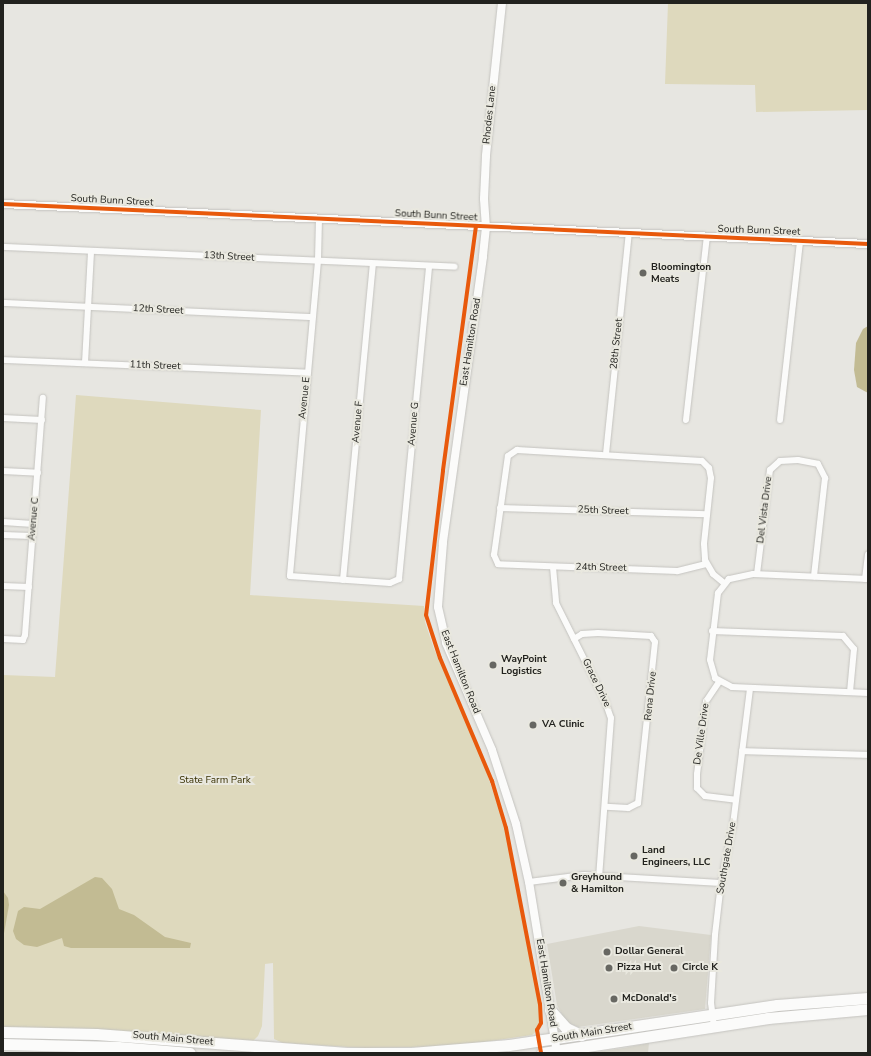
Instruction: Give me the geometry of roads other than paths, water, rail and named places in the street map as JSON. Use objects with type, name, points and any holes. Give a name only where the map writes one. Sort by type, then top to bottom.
[{"type":"highway","name":"South Main Street","points":[[3,1032],[72,1033],[347,1053],[442,1051],[555,1039],[777,1005],[868,998]]},
{"type":"highway","name":"South Main Street","points":[[542,1053],[817,1012],[868,1009]]},
{"type":"highway","points":[[550,1010],[566,1028],[581,1034]]},
{"type":"highway","points":[[71,1045],[72,1033]]},
{"type":"highway","name":"South Main Street","points":[[3,1044],[71,1045],[190,1053]]},
{"type":"street","name":"Rhodes Lane","points":[[486,227],[484,199],[486,156],[502,3]]},
{"type":"street","name":"South Bunn Street","points":[[3,204],[868,244]]},
{"type":"street","name":"Avenue E","points":[[319,219],[318,261],[289,576],[344,580]]},
{"type":"street","name":"East Hamilton Road","points":[[486,227],[443,543],[438,606],[446,643],[503,782],[529,882],[556,1052]]},
{"type":"street","name":"28th Street","points":[[606,454],[629,234]]},
{"type":"street","points":[[686,420],[707,237]]},
{"type":"street","points":[[780,420],[800,241]]},
{"type":"street","name":"13th Street","points":[[3,247],[455,268]]},
{"type":"street","points":[[85,363],[91,251]]},
{"type":"street","name":"Avenue F","points":[[344,580],[373,264]]},
{"type":"street","name":"Avenue G","points":[[344,580],[398,581],[429,267]]},
{"type":"street","name":"12th Street","points":[[3,303],[312,317]]},
{"type":"street","name":"11th Street","points":[[3,360],[307,373]]},
{"type":"street","name":"Avenue C","points":[[3,640],[23,640],[29,587],[43,398]]},
{"type":"street","points":[[3,418],[42,420]]},
{"type":"street","points":[[500,508],[506,461],[510,454],[517,450],[690,458],[706,464],[711,478],[704,544],[706,564],[724,583]]},
{"type":"street","name":"Del Vista Drive","points":[[757,574],[770,470],[780,460],[798,460],[818,464],[825,478],[814,576]]},
{"type":"street","points":[[3,470],[38,472]]},
{"type":"street","name":"25th Street","points":[[500,508],[707,514]]},
{"type":"street","name":"24th Street","points":[[500,508],[494,555],[496,561],[503,566],[677,571],[706,564]]},
{"type":"street","points":[[3,522],[33,524]]},
{"type":"street","points":[[3,535],[32,536]]},
{"type":"street","points":[[868,554],[866,579],[757,574],[739,576],[724,583],[718,594],[712,631],[710,664],[719,682],[750,689],[868,693]]},
{"type":"street","name":"Grace Drive","points":[[554,567],[554,594],[574,639],[605,701],[611,718],[603,795],[606,807],[599,876]]},
{"type":"street","points":[[3,586],[29,587]]},
{"type":"street","points":[[712,631],[843,636],[854,649],[850,692]]},
{"type":"street","name":"Rena Drive","points":[[574,639],[582,634],[598,633],[651,636],[656,642],[638,803],[628,808],[606,807]]},
{"type":"street","name":"De Ville Drive","points":[[719,682],[706,701],[696,774],[697,788],[705,796],[736,800]]},
{"type":"street","name":"Southgate Drive","points":[[714,1027],[712,1014],[713,969],[721,883],[736,800],[750,689]]},
{"type":"street","points":[[742,751],[868,755]]},
{"type":"street","points":[[529,882],[568,876],[599,876],[721,883]]},
{"type":"place","name":"Bloomington Meats","points":[[643,273]]},
{"type":"place","name":"WayPoint Logistics","points":[[493,665]]},
{"type":"place","name":"VA Clinic","points":[[533,725]]},
{"type":"place","name":"Land Engineers, LLC","points":[[634,856]]},
{"type":"place","name":"Greyhound & Hamilton","points":[[563,883]]},
{"type":"place","name":"Dollar General","points":[[607,952]]},
{"type":"place","name":"Pizza Hut","points":[[609,968]]},
{"type":"place","name":"Circle K","points":[[674,968]]},
{"type":"place","name":"McDonald's","points":[[614,999]]},
{"type":"park label","name":"State Farm Park","points":[[215,781]]}]
